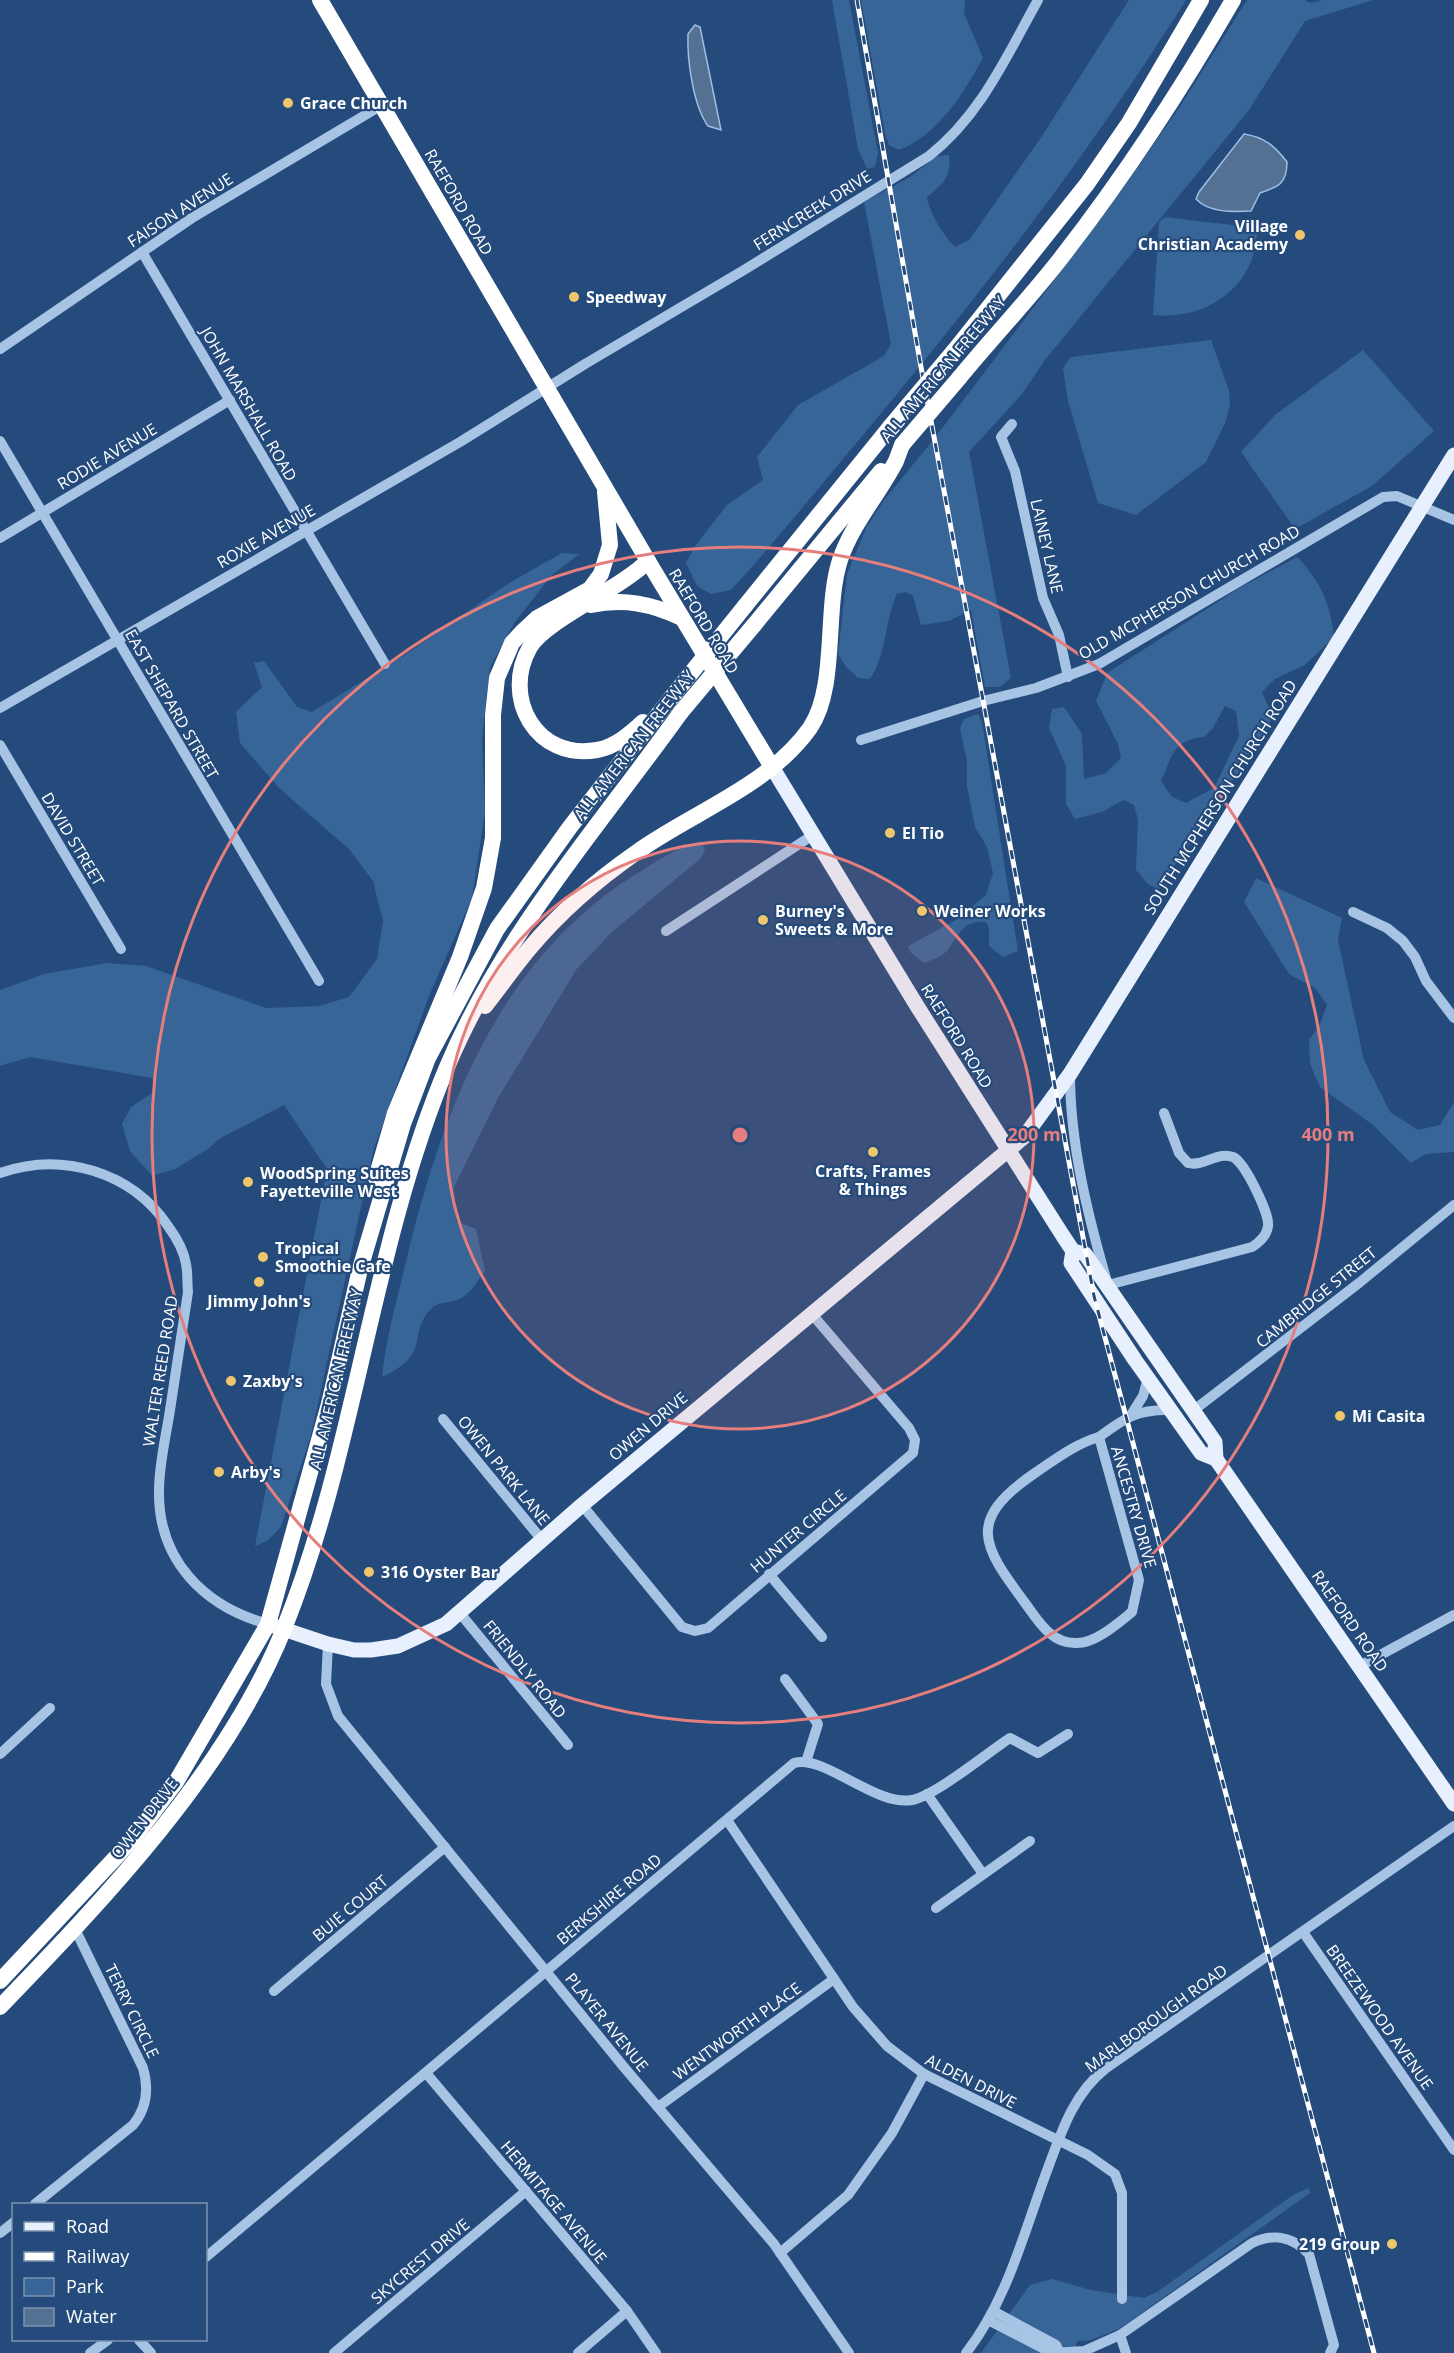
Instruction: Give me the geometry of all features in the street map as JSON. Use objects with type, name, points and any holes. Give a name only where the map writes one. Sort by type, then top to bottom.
[{"type":"highway","name":"RAEFORD ROAD","points":[[320,0],[648,561],[772,767]]},
{"type":"highway","name":"ALL AMERICAN FREEWAY","points":[[277,1626],[360,1269],[403,1124],[428,1058],[497,929],[521,894],[671,698],[1066,213],[1129,123],[1201,0]]},
{"type":"highway","name":"ALL AMERICAN FREEWAY","points":[[277,1626],[308,1561],[337,1455],[398,1206],[420,1136],[462,1035],[492,977],[540,899],[681,712],[1059,260],[1170,102],[1233,0]]},
{"type":"highway","points":[[462,1035],[530,948],[581,896],[662,834],[772,767],[798,744],[811,726],[824,694],[835,582],[840,559],[897,454]]},
{"type":"highway","points":[[590,589],[601,574],[610,545],[605,488]]},
{"type":"highway","points":[[360,1269],[373,1186],[395,1113],[460,957],[484,888],[493,838],[493,715],[497,678],[512,643],[537,618],[628,567],[648,561]]},
{"type":"highway","points":[[648,561],[633,576],[546,630],[531,645],[523,662],[520,678],[522,709],[528,721],[542,736],[555,745],[584,751],[606,748],[629,735],[671,698]]},
{"type":"highway","points":[[584,606],[608,602],[633,602],[682,618]]},
{"type":"highway","name":"OWEN DRIVE","points":[[0,2007],[75,1929],[177,1809],[239,1717],[277,1626]]},
{"type":"highway","name":"OWEN DRIVE","points":[[0,1981],[133,1839],[176,1782],[277,1626]]},
{"type":"main road","name":"SOUTH MCPHERSON CHURCH ROAD","points":[[1006,1150],[1024,1137],[1070,1074],[1454,455]]},
{"type":"main road","name":"RAEFORD ROAD","points":[[772,767],[1006,1150],[1073,1251],[1085,1254],[1108,1285],[1215,1442],[1216,1459],[1451,1795]]},
{"type":"main road","name":"OWEN DRIVE","points":[[277,1626],[328,1644],[354,1650],[398,1646],[430,1633],[459,1612],[582,1505],[1006,1150]]},
{"type":"main road","name":"RAEFORD ROAD","points":[[1073,1251],[1071,1263],[1148,1378],[1201,1453],[1216,1459]]},
{"type":"street","name":"FERNCREEK DRIVE","points":[[547,389],[929,156],[946,142],[975,110],[1038,0]]},
{"type":"street","name":"FAISON AVENUE","points":[[0,349],[192,218],[382,105]]},
{"type":"street","name":"JOHN MARSHALL ROAD","points":[[142,252],[385,664]]},
{"type":"street","name":"ROXIE AVENUE","points":[[0,708],[460,442],[547,389]]},
{"type":"street","name":"RODIE AVENUE","points":[[0,538],[230,400]]},
{"type":"street","name":"LAINEY LANE","points":[[1012,424],[1001,437],[1015,471],[1043,598],[1059,635],[1068,677]]},
{"type":"street","name":"EAST SHEPARD STREET","points":[[0,441],[319,981]]},
{"type":"street","name":"OLD MCPHERSON CHURCH ROAD","points":[[861,740],[1068,677],[1171,624],[1383,497],[1397,496],[1454,520]]},
{"type":"street","name":"DAVID STREET","points":[[0,745],[121,949]]},
{"type":"street","points":[[666,932],[813,835]]},
{"type":"street","points":[[1353,912],[1387,928],[1403,941],[1411,951],[1426,981],[1454,1018]]},
{"type":"street","points":[[1070,1074],[1070,1109],[1094,1238],[1108,1285],[1252,1247],[1262,1239],[1268,1227],[1267,1214],[1243,1166],[1237,1159],[1224,1155],[1201,1164],[1188,1163],[1179,1153],[1164,1113]]},
{"type":"street","name":"WALTER REED ROAD","points":[[0,1173],[53,1163],[104,1174],[142,1197],[171,1231],[186,1263],[188,1292],[160,1472],[160,1512],[171,1548],[189,1578],[200,1589],[237,1615],[277,1626]]},
{"type":"street","name":"CAMBRIDGE STREET","points":[[1194,1410],[1359,1283],[1454,1204]]},
{"type":"street","name":"HUNTER CIRCLE","points":[[582,1505],[682,1627],[688,1630],[708,1628],[769,1574],[909,1459],[915,1447],[909,1428],[811,1313]]},
{"type":"street","name":"ANCESTRY DRIVE","points":[[1131,1415],[1143,1396],[1148,1378]]},
{"type":"street","name":"ANCESTRY DRIVE","points":[[1099,1437],[1139,1580],[1132,1612],[1094,1639],[1069,1643],[1056,1638],[1043,1628],[994,1560],[987,1533],[991,1515],[1012,1488],[1080,1442],[1099,1437],[1131,1415],[1148,1410],[1171,1410]]},
{"type":"street","name":"OWEN PARK LANE","points":[[443,1419],[542,1540]]},
{"type":"street","points":[[769,1574],[822,1637]]},
{"type":"street","name":"FRIENDLY ROAD","points":[[459,1612],[568,1744]]},
{"type":"street","points":[[1360,1665],[1454,1615]]},
{"type":"street","name":"PLAYER AVENUE","points":[[328,1644],[326,1684],[338,1716],[780,2253],[849,2353]]},
{"type":"street","points":[[785,1679],[818,1724],[818,1731],[806,1762],[891,1799],[911,1800],[927,1794],[1010,1738],[1038,1753],[1068,1734]]},
{"type":"street","points":[[0,1754],[50,1708]]},
{"type":"street","name":"BERKSHIRE ROAD","points":[[207,2257],[788,1767],[806,1762]]},
{"type":"street","points":[[927,1794],[983,1874]]},
{"type":"street","name":"ALDEN DRIVE","points":[[727,1820],[868,2027],[893,2052],[924,2074],[1106,2165],[1119,2180],[1123,2199],[1122,2299]]},
{"type":"street","name":"MARLBOROUGH ROAD","points":[[966,2353],[991,2315],[1007,2282],[1058,2141],[1078,2098],[1095,2078],[1454,1826]]},
{"type":"street","points":[[936,1908],[1030,1841]]},
{"type":"street","name":"BUIE COURT","points":[[274,1992],[445,1847]]},
{"type":"street","name":"TERRY CIRCLE","points":[[37,2203],[133,2124],[141,2114],[147,2092],[143,2068],[75,1929]]},
{"type":"street","name":"BREEZEWOOD AVENUE","points":[[1303,1932],[1454,2150]]},
{"type":"street","name":"WENTWORTH PLACE","points":[[658,2107],[834,1979]]},
{"type":"street","name":"HERMITAGE AVENUE","points":[[426,2073],[627,2311],[656,2353]]},
{"type":"street","points":[[780,2253],[848,2195],[892,2133],[924,2074]]},
{"type":"street","name":"SKYCREST DRIVE","points":[[334,2353],[526,2192]]},
{"type":"street","points":[[0,2234],[12,2224]]},
{"type":"street","points":[[991,2315],[1052,2353],[1084,2351],[1120,2335],[1252,2243],[1267,2236],[1283,2237],[1300,2245],[1309,2254],[1334,2345],[1330,2353]]},
{"type":"street","points":[[578,2353],[627,2311]]},
{"type":"street","points":[[1120,2335],[1126,2353]]},
{"type":"street","points":[[90,2353],[107,2341]]},
{"type":"street","points":[[140,2341],[151,2353]]},
{"type":"green space","points":[[832,0],[849,0],[878,153],[875,167],[867,169],[858,149]]},
{"type":"green space","points":[[861,0],[965,0],[964,13],[983,58],[958,99],[938,123],[913,143],[899,150],[889,145],[885,133]]},
{"type":"green space","points":[[1129,0],[1186,0],[1110,115],[1030,226],[945,335],[764,554],[731,590],[711,594],[697,586],[686,563],[695,546],[727,505],[763,480],[757,457],[798,405],[884,356],[891,344],[864,202],[910,177],[937,156],[949,155],[947,175],[942,184],[927,197],[928,203],[938,224],[955,247],[969,240],[1040,139]]},
{"type":"green space","points":[[1247,0],[1305,0],[1310,3],[1322,0],[1373,0],[1305,21],[1249,110],[1045,360],[1022,394],[969,452],[1011,678],[1000,687],[985,687],[971,610],[949,621],[921,625],[913,596],[906,592],[897,594],[876,669],[870,679],[858,678],[846,667],[838,654],[847,574],[866,528],[884,500],[934,439],[1117,197],[1181,105]]},
{"type":"green space","points":[[1165,217],[1257,228],[1255,248],[1249,266],[1239,282],[1226,295],[1192,312],[1153,315],[1159,222]]},
{"type":"green space","points":[[1211,340],[1229,391],[1230,404],[1226,421],[1206,462],[1136,515],[1098,503],[1068,401],[1063,368],[1071,357]]},
{"type":"green space","points":[[1363,350],[1434,431],[1372,486],[1295,529],[1241,452],[1275,415]]},
{"type":"green space","points":[[562,553],[579,554],[551,576],[515,622],[490,667],[482,738],[485,812],[472,898],[429,996],[374,1148],[311,1435],[281,1527],[267,1541],[255,1546],[327,1169],[284,1105],[219,1139],[208,1149],[175,1169],[152,1176],[130,1151],[122,1124],[131,1107],[155,1091],[152,1078],[30,1057],[0,1066],[0,990],[44,974],[107,963],[146,966],[266,1008],[319,1006],[349,997],[377,959],[383,921],[373,881],[349,849],[279,788],[240,743],[236,712],[262,687],[254,663],[264,661],[297,707],[312,712],[403,656],[506,585]]},
{"type":"green space","points":[[1297,557],[1312,575],[1323,594],[1330,614],[1334,637],[1305,665],[1275,679],[1262,692],[1271,712],[1270,726],[1158,890],[1147,883],[1136,870],[1138,820],[1134,805],[1124,800],[1102,812],[1075,819],[1066,804],[1066,766],[1049,728],[1052,709],[1064,707],[1082,734],[1084,779],[1106,773],[1121,758],[1118,744],[1096,701],[1107,673],[1241,587]],"holes":[[[1225,706],[1236,711],[1239,736],[1214,788],[1186,803],[1172,797],[1161,781],[1175,750],[1185,741],[1204,737],[1213,728]]]},
{"type":"green space","points":[[978,714],[982,722],[1018,951],[1003,957],[989,946],[989,928],[986,922],[978,922],[966,926],[944,954],[924,963],[910,952],[908,946],[956,920],[986,895],[993,873],[987,847],[975,827],[967,786],[967,762],[960,728],[964,719]]},
{"type":"green space","points":[[701,841],[705,850],[700,859],[612,932],[576,970],[498,1098],[454,1187],[456,1221],[476,1229],[485,1270],[466,1295],[457,1300],[436,1305],[431,1309],[420,1327],[414,1352],[398,1368],[382,1377],[395,1307],[419,1210],[436,1154],[457,1099],[481,1047],[510,998],[545,952],[586,911],[633,876],[683,847]]},
{"type":"green space","points":[[1256,878],[1342,918],[1338,940],[1364,1060],[1390,1112],[1418,1130],[1440,1125],[1454,1102],[1454,1152],[1426,1154],[1411,1163],[1373,1125],[1320,1087],[1310,1064],[1309,1040],[1320,1024],[1327,1005],[1315,988],[1289,974],[1244,902]]},
{"type":"green space","points":[[1309,2188],[1310,2193],[1119,2329],[1091,2340],[1077,2341],[1075,2353],[981,2353],[1030,2285],[1052,2279],[1091,2290],[1144,2298],[1157,2292],[1293,2195]]},
{"type":"water","points":[[695,25],[700,27],[721,130],[708,126],[695,95],[690,69],[688,34]]},
{"type":"water","points":[[1244,134],[1263,140],[1283,156],[1287,162],[1287,169],[1283,180],[1272,189],[1260,193],[1251,211],[1222,211],[1201,204],[1196,199],[1199,192]]},
{"type":"railway","points":[[857,0],[921,367],[1094,1296],[1374,2353]]},
{"type":"place","name":"Grace Church","points":[[288,103]]},
{"type":"place","name":"Village Christian Academy","points":[[1300,235]]},
{"type":"place","name":"Speedway","points":[[574,297]]},
{"type":"place","name":"El Tio","points":[[890,833]]},
{"type":"place","name":"Weiner Works","points":[[922,911]]},
{"type":"place","name":"Burney's Sweets & More","points":[[763,920]]},
{"type":"place","name":"Crafts, Frames & Things","points":[[873,1152]]},
{"type":"place","name":"WoodSpring Suites Fayetteville West","points":[[248,1182]]},
{"type":"place","name":"Tropical Smoothie Cafe","points":[[263,1257]]},
{"type":"place","name":"Jimmy John's","points":[[259,1282]]},
{"type":"place","name":"Zaxby's","points":[[231,1381]]},
{"type":"place","name":"Mi Casita","points":[[1340,1416]]},
{"type":"place","name":"Arby's","points":[[219,1472]]},
{"type":"place","name":"316 Oyster Bar","points":[[369,1572]]},
{"type":"place","name":"219 Group","points":[[1392,2244]]}]
